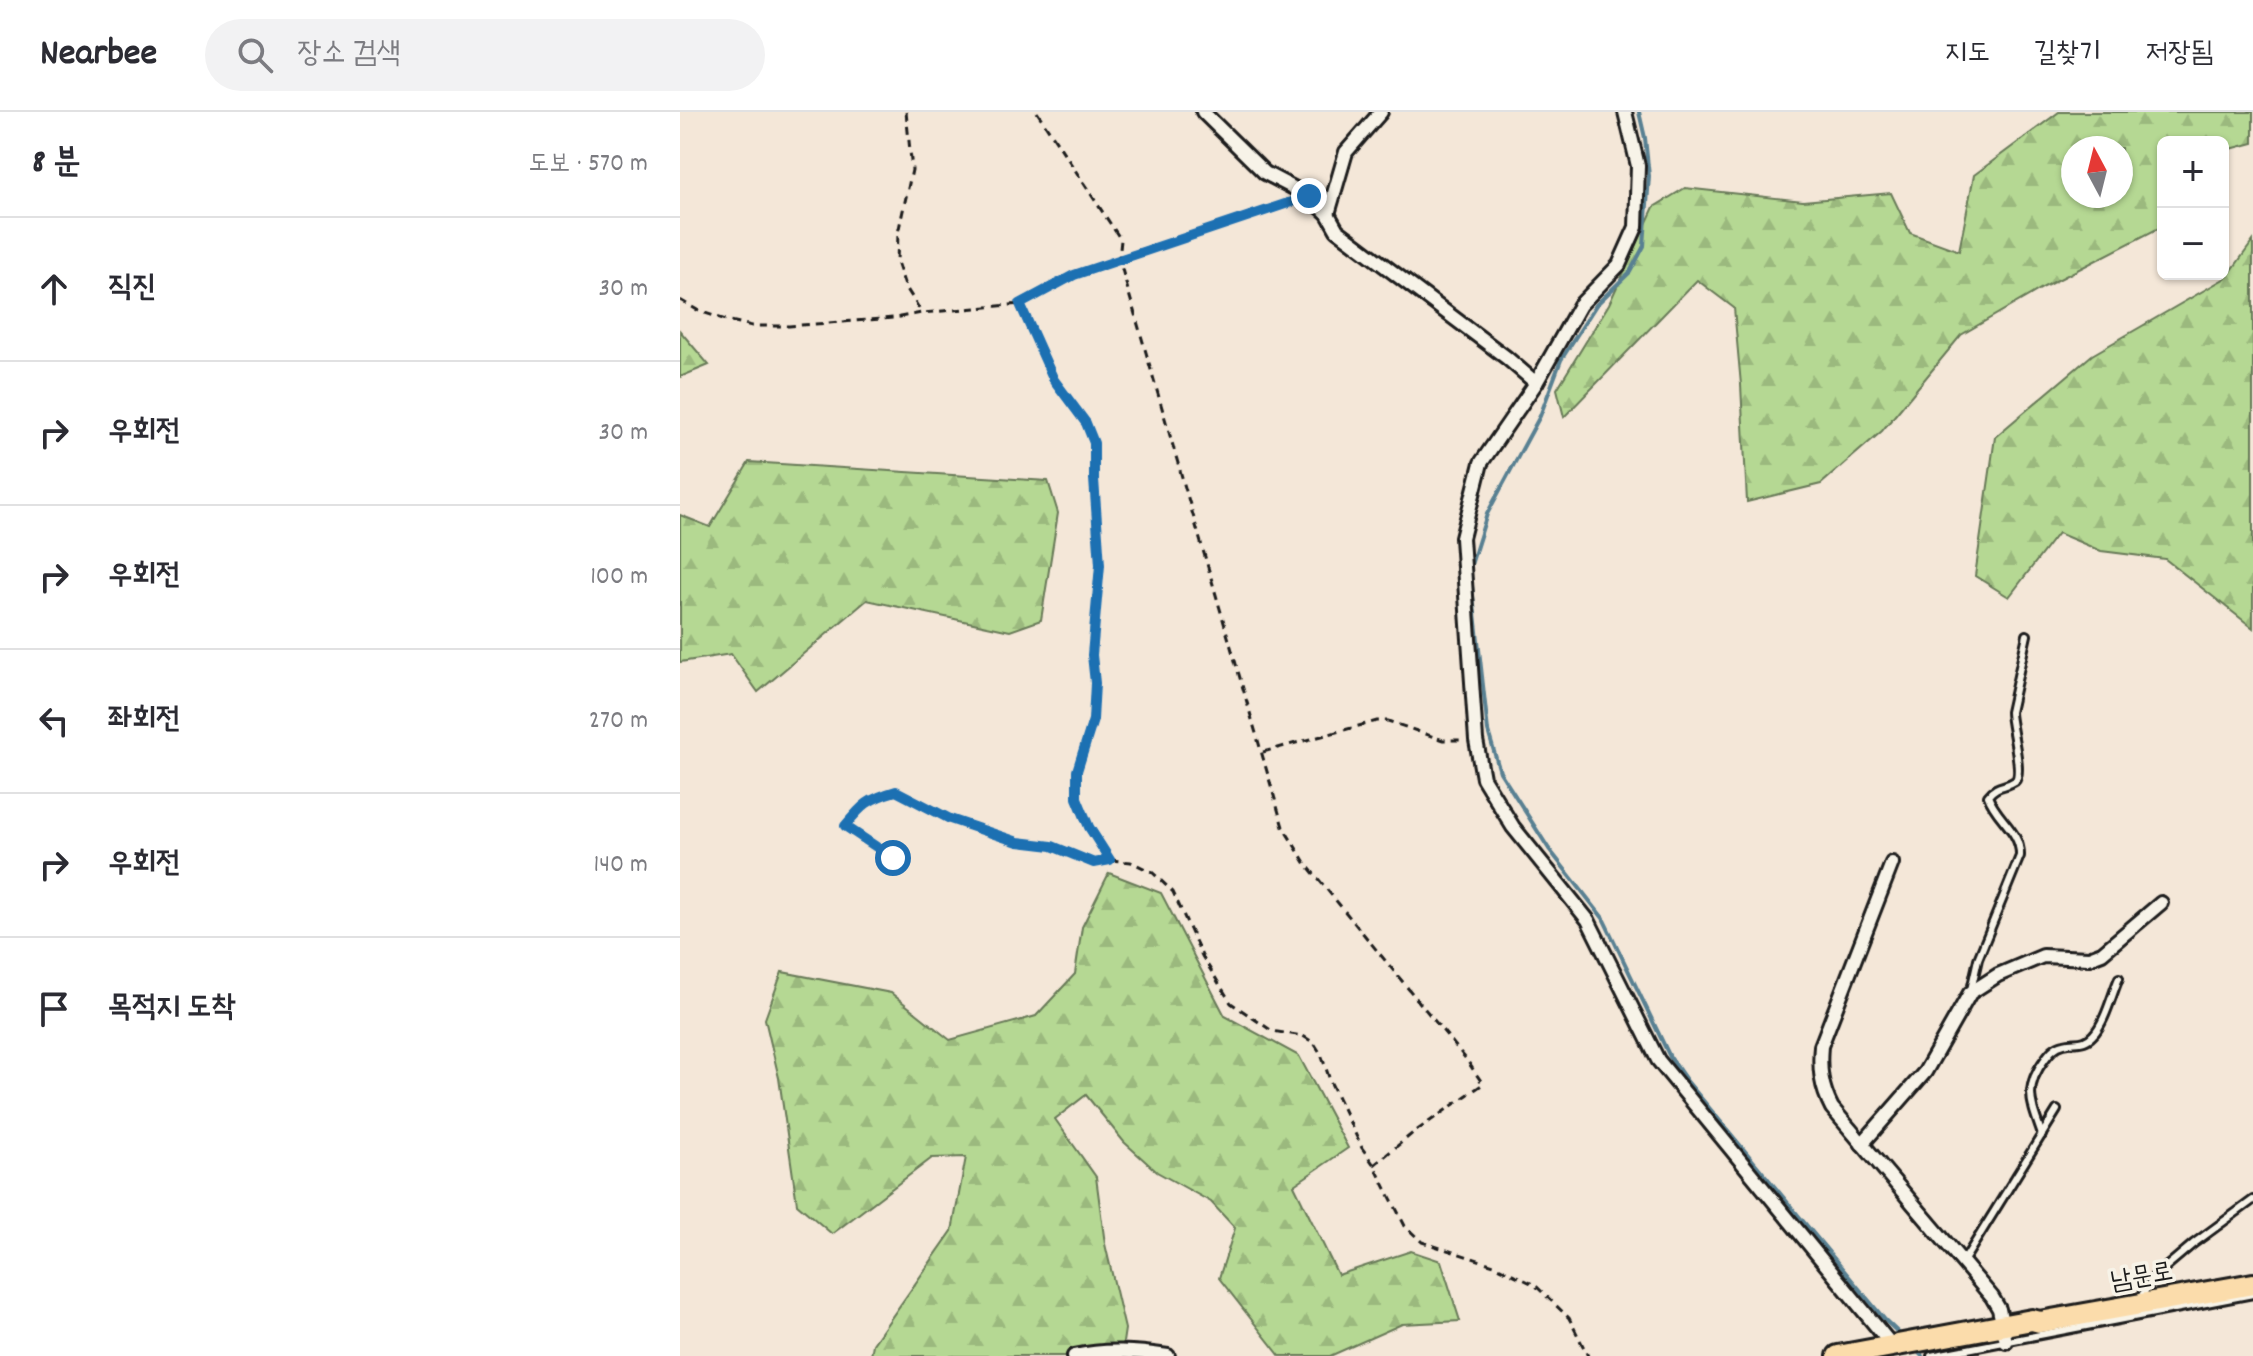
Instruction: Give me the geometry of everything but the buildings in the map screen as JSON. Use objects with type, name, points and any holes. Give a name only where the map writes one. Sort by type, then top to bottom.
[{"type":"main road","name":"남문로","points":[[1838,1356],[1929,1347],[2005,1333],[2032,1320],[2040,1322],[2253,1284]]},
{"type":"street","points":[[1203,112],[1265,173],[1309,196],[1328,214],[1337,230],[1536,383]]},
{"type":"street","points":[[1328,214],[1346,152],[1381,112]]},
{"type":"street","points":[[1625,112],[1638,166],[1636,227],[1619,265],[1580,305],[1536,383],[1481,463],[1462,538],[1476,740],[1483,778],[1513,827],[1588,920],[1658,1060],[1895,1351]]},
{"type":"street","points":[[1892,863],[1821,1046],[1819,1070],[1824,1092],[1832,1108],[1997,1303],[2005,1333]]},
{"type":"street","points":[[1862,1144],[1925,1072],[1970,993],[1998,975],[2043,956],[2089,958],[2102,953],[2161,903]]},
{"type":"street","points":[[1074,1356],[1112,1351],[1168,1356]]},
{"type":"lane","points":[[1970,993],[1978,959],[2020,856],[2018,840],[1991,806],[1988,796],[1994,788],[2015,781],[2018,775],[2010,712],[2027,635]]},
{"type":"lane","points":[[2042,1135],[2030,1101],[2030,1088],[2037,1069],[2051,1050],[2064,1044],[2080,1044],[2091,1038],[2098,1029],[2119,978]]},
{"type":"lane","points":[[1963,1262],[2057,1110]]},
{"type":"lane","points":[[2135,1306],[2154,1277],[2253,1200]]},
{"type":"lane","points":[[2005,1333],[2253,1294]]},
{"type":"path","points":[[906,112],[912,170],[898,233],[897,262],[905,286],[922,313]]},
{"type":"path","points":[[1037,112],[1121,240],[1119,259],[1283,827],[1306,864],[1466,1059],[1483,1084],[1413,1133],[1374,1165]]},
{"type":"path","points":[[680,300],[699,311],[752,326],[894,318],[1020,304],[1074,275],[1309,196]]},
{"type":"path","points":[[1020,304],[1054,380],[1086,423],[1094,443],[1100,565],[1092,655],[1095,683],[1093,720],[1077,771],[1077,798],[1089,827],[1110,860]]},
{"type":"path","points":[[1263,752],[1377,721],[1388,721],[1443,740],[1476,740]]},
{"type":"path","points":[[893,858],[845,826],[874,797],[896,791],[950,819],[1018,842],[1052,846],[1094,863],[1110,860],[1131,862],[1152,872],[1173,892],[1202,956],[1231,1003],[1272,1031],[1303,1036],[1314,1043],[1362,1148],[1405,1226],[1422,1242],[1494,1265],[1535,1285],[1569,1318],[1588,1356]]},
{"type":"green space","points":[[2059,112],[2253,112],[2253,143],[2229,149],[2229,136],[2157,136],[2157,229],[2044,287],[1961,335],[1882,431],[1821,484],[1747,502],[1734,308],[1697,280],[1564,417],[1557,389],[1609,304],[1654,207],[1685,188],[1803,201],[1891,193],[1910,233],[1959,251],[1974,175]]},
{"type":"green space","points":[[2253,241],[2253,628],[2165,559],[2101,551],[2058,533],[2009,597],[1975,576],[1995,437],[2092,355],[2222,280],[2229,280],[2229,274]]},
{"type":"green space","points":[[680,331],[709,365],[680,377]]},
{"type":"green space","points":[[749,462],[1048,481],[1058,513],[1041,620],[1010,631],[867,600],[758,692],[731,654],[680,662],[680,515],[710,527]]},
{"type":"green space","points":[[1109,873],[1161,893],[1225,1016],[1299,1056],[1348,1148],[1294,1185],[1338,1275],[1411,1251],[1441,1261],[1460,1321],[1402,1324],[1330,1356],[1280,1356],[1219,1278],[1235,1228],[1211,1202],[1157,1172],[1124,1142],[1086,1095],[1055,1119],[1096,1177],[1105,1244],[1125,1329],[1121,1356],[871,1356],[873,1344],[952,1231],[966,1157],[932,1158],[832,1234],[797,1204],[779,1078],[765,1019],[782,972],[891,993],[950,1040],[1036,1016],[1075,974],[1082,927]]},
{"type":"waterway","points":[[1639,112],[1649,176],[1644,246],[1630,272],[1596,305],[1561,360],[1540,416],[1487,514],[1470,568],[1488,731],[1500,772],[1549,849],[1603,918],[1670,1057],[1885,1320],[1903,1337]]},
{"type":"waterway","points":[[1915,1349],[1922,1356]]},
{"type":"route","points":[[893,858],[845,826],[874,797],[896,791],[950,819],[1018,842],[1052,846],[1094,863],[1110,860],[1089,827],[1077,798],[1077,771],[1093,720],[1095,683],[1092,655],[1100,565],[1094,443],[1086,423],[1054,380],[1020,304],[1074,275],[1309,196]]}]
